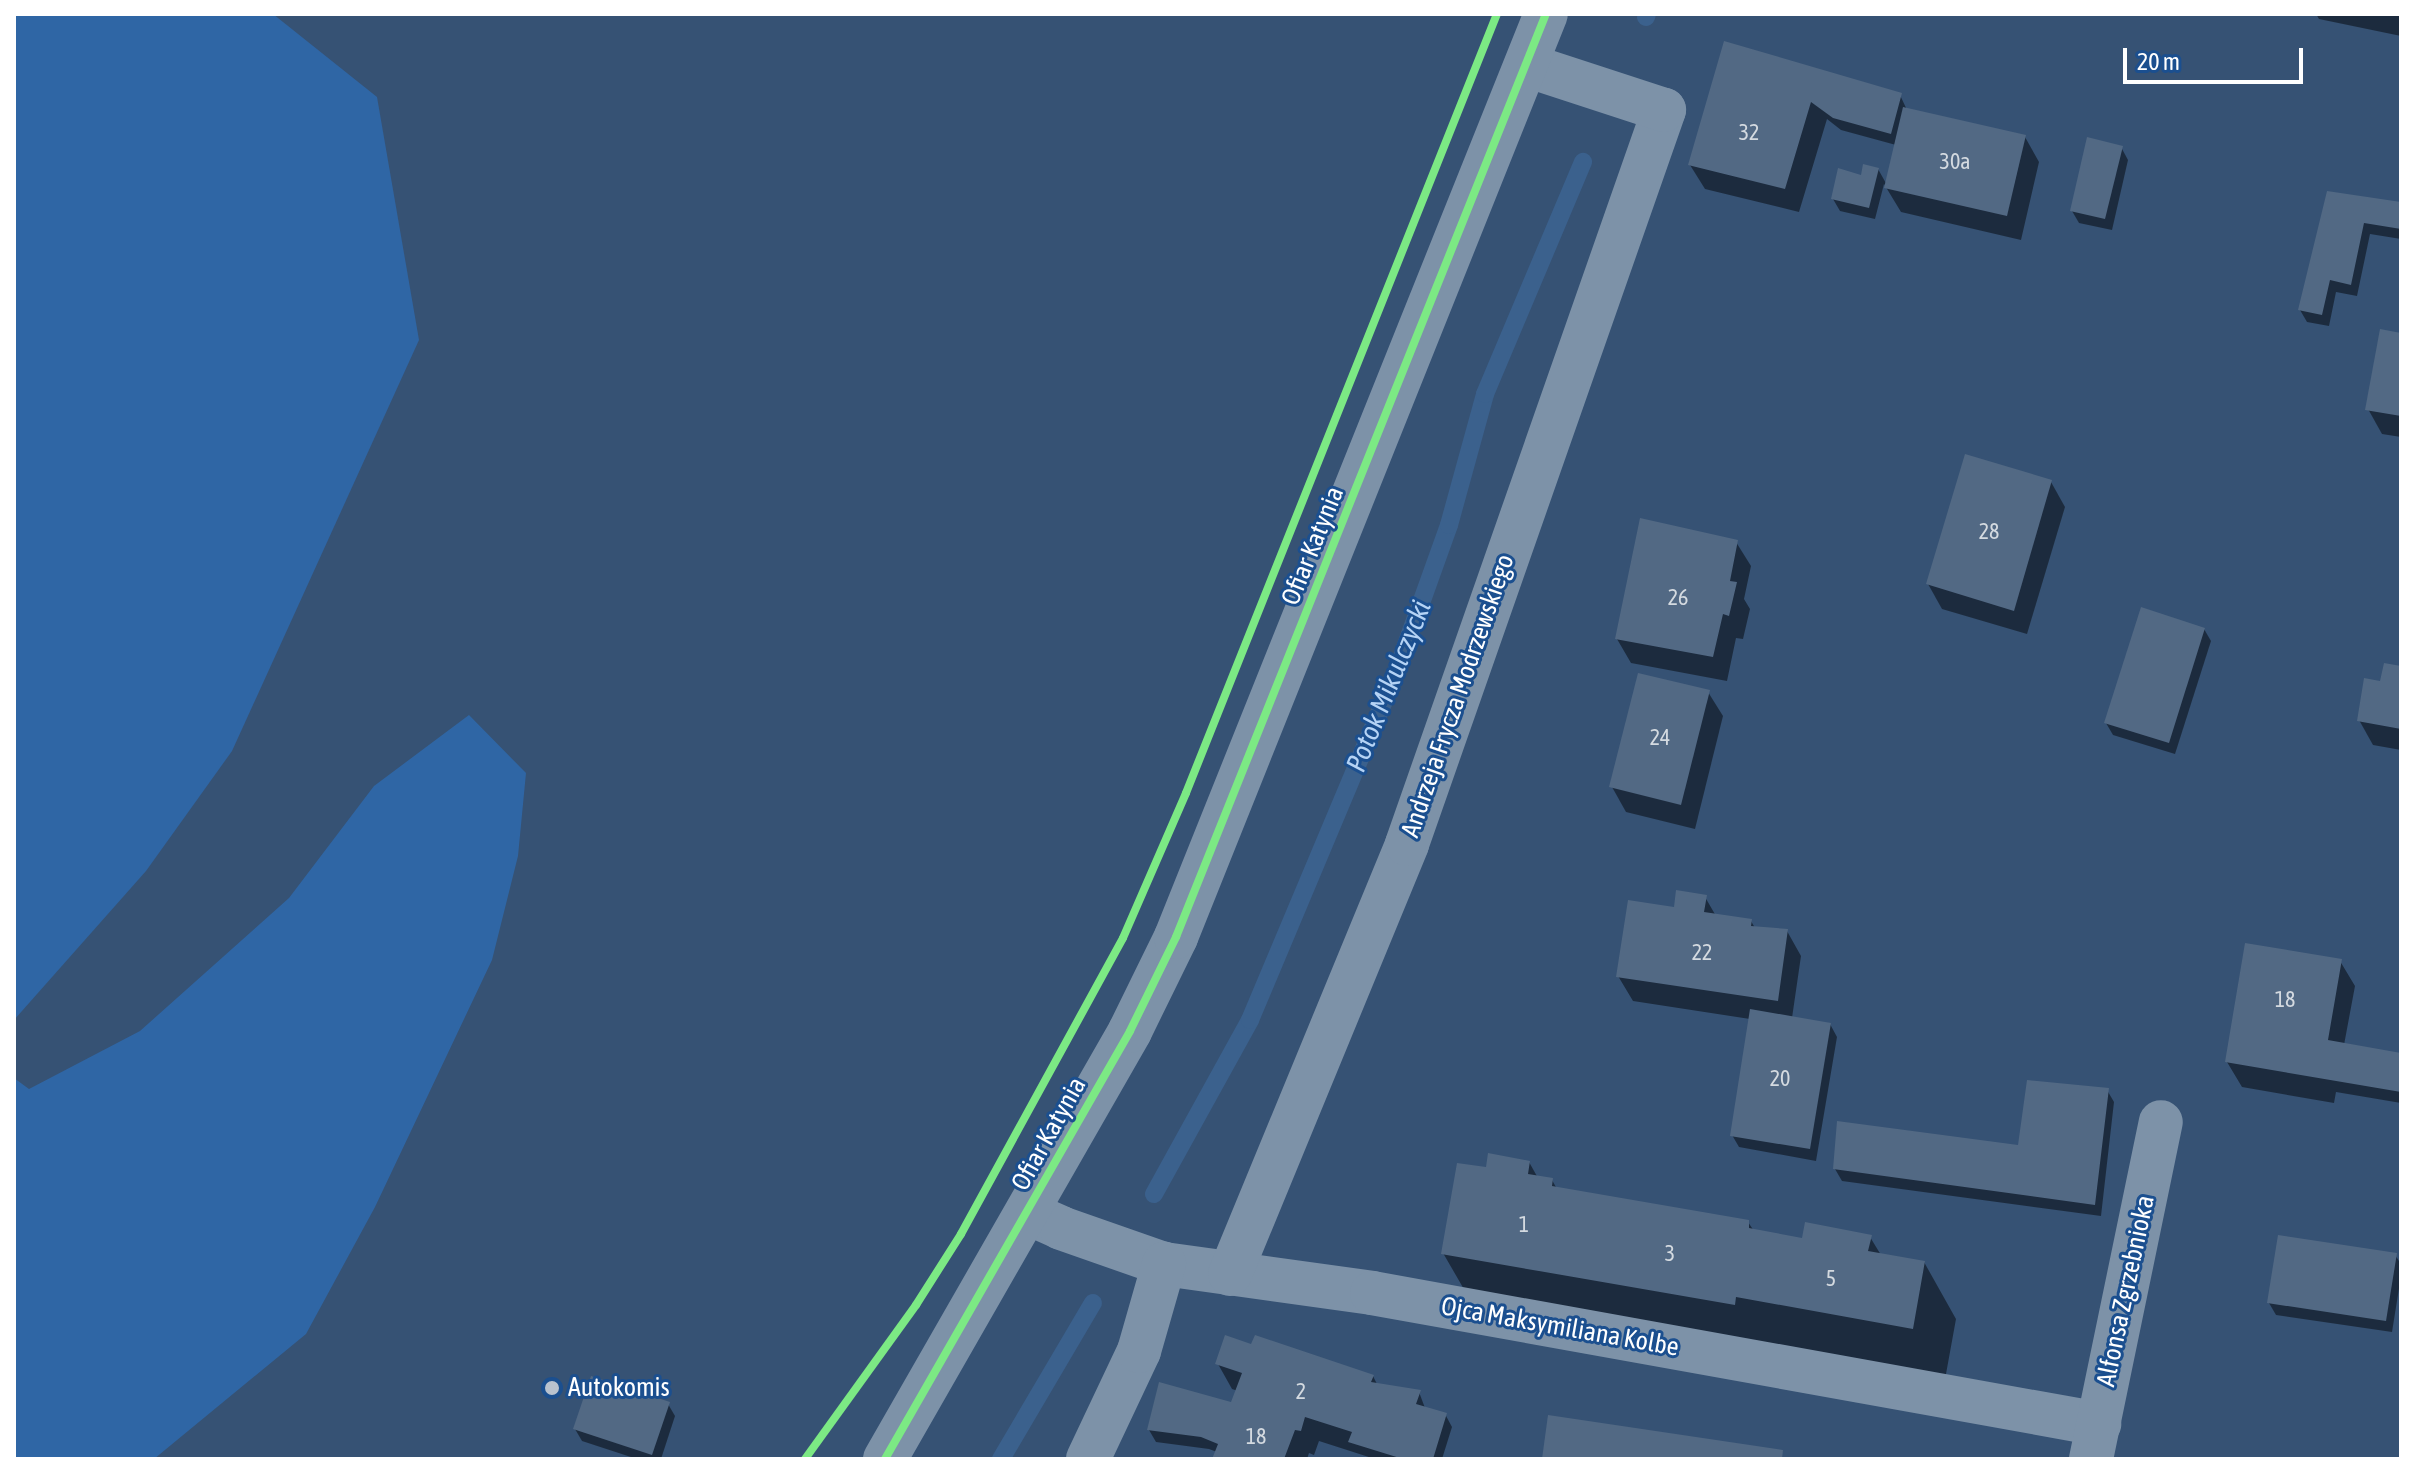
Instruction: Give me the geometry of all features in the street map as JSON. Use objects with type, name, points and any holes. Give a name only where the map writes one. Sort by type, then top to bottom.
[{"type":"street","name":"Ofiar Katynia","points":[[885,1459],[1130,1031],[1176,937],[1546,14]]},
{"type":"street","name":"Andrzeja Frycza Modrzewskiego","points":[[1230,1274],[1407,844],[1664,110],[1526,65]]},
{"type":"street","name":"Alfonsa Zgrzebnioka","points":[[2095,1442],[2161,1122]]},
{"type":"street","name":"Ojca Maksymiliana Kolbe","points":[[1028,1213],[1061,1228],[1164,1264],[1372,1293],[2095,1442]]},
{"type":"street","points":[[1088,1459],[1139,1351],[1164,1264]]},
{"type":"shaded area","points":[[14,14],[273,14],[377,97],[419,340],[232,751],[146,871],[14,1020]]},
{"type":"shaded area","points":[[469,715],[526,773],[518,856],[492,960],[375,1207],[306,1334],[154,1459],[14,1459],[14,1078],[29,1089],[140,1031],[289,898],[374,786]]},
{"type":"building","points":[[1724,41],[1902,93],[1891,134],[1833,118],[1811,102],[1785,189],[1688,165]]},
{"type":"building","points":[[1903,107],[2026,135],[2007,216],[1884,188]]},
{"type":"building","points":[[2087,137],[2123,146],[2105,219],[2070,211]]},
{"type":"building","points":[[1863,164],[1879,168],[1869,208],[1831,199],[1838,168],[1861,175]]},
{"type":"building","points":[[2327,191],[2401,202],[2401,229],[2364,223],[2351,285],[2330,280],[2322,315],[2298,310]]},
{"type":"building","points":[[2380,329],[2401,333],[2401,416],[2365,410]]},
{"type":"building","points":[[1965,454],[2052,480],[2014,611],[1926,584]]},
{"type":"building","points":[[1640,518],[1738,540],[1730,581],[1737,582],[1729,616],[1723,614],[1713,657],[1615,639]]},
{"type":"building","points":[[2141,607],[2205,628],[2169,743],[2104,723]]},
{"type":"building","points":[[2384,663],[2401,666],[2401,729],[2357,721],[2364,678],[2380,681]]},
{"type":"building","points":[[1638,673],[1710,690],[1681,805],[1609,787]]},
{"type":"building","points":[[1676,890],[1707,895],[1704,912],[1752,919],[1751,926],[1788,929],[1778,1001],[1616,977],[1628,900],[1674,907]]},
{"type":"building","points":[[2245,943],[2342,959],[2328,1040],[2401,1053],[2401,1092],[2225,1062]]},
{"type":"building","points":[[1750,1009],[1831,1023],[1810,1149],[1730,1136]]},
{"type":"building","points":[[2027,1080],[2109,1088],[2095,1205],[1833,1169],[1837,1121],[2018,1145]]},
{"type":"building","points":[[1488,1153],[1530,1161],[1528,1174],[1553,1178],[1552,1186],[1749,1220],[1749,1228],[1802,1238],[1805,1222],[1872,1235],[1868,1251],[1925,1261],[1913,1329],[1736,1297],[1735,1305],[1441,1254],[1457,1163],[1486,1167]]},
{"type":"building","points":[[2278,1235],[2397,1253],[2386,1321],[2267,1303]]},
{"type":"building","points":[[1225,1335],[1251,1344],[1255,1335],[1374,1375],[1371,1382],[1421,1390],[1416,1404],[1447,1413],[1433,1459],[1403,1459],[1348,1442],[1352,1432],[1305,1417],[1301,1431],[1295,1430],[1284,1459],[1212,1459],[1218,1444],[1201,1437],[1147,1430],[1159,1382],[1231,1402],[1242,1373],[1215,1364]]},
{"type":"building","points":[[591,1376],[670,1402],[652,1455],[573,1429]]},
{"type":"building","points":[[1548,1415],[1783,1450],[1782,1459],[1542,1459]]},
{"type":"waterway","name":"Potok Mikulczycki","points":[[1154,1194],[1250,1020],[1396,673],[1449,525],[1485,394],[1583,162]]},
{"type":"waterway","name":"Potok Mikulczycki","points":[[1001,1459],[1093,1303]]},
{"type":"cycle path","points":[[805,1459],[916,1305],[961,1234],[1123,938],[1186,793],[1497,14]]},
{"type":"cycle path","points":[[885,1459],[1130,1031],[1176,937],[1546,14]]},
{"type":"place","name":"Autokomis","points":[[552,1388]]}]
